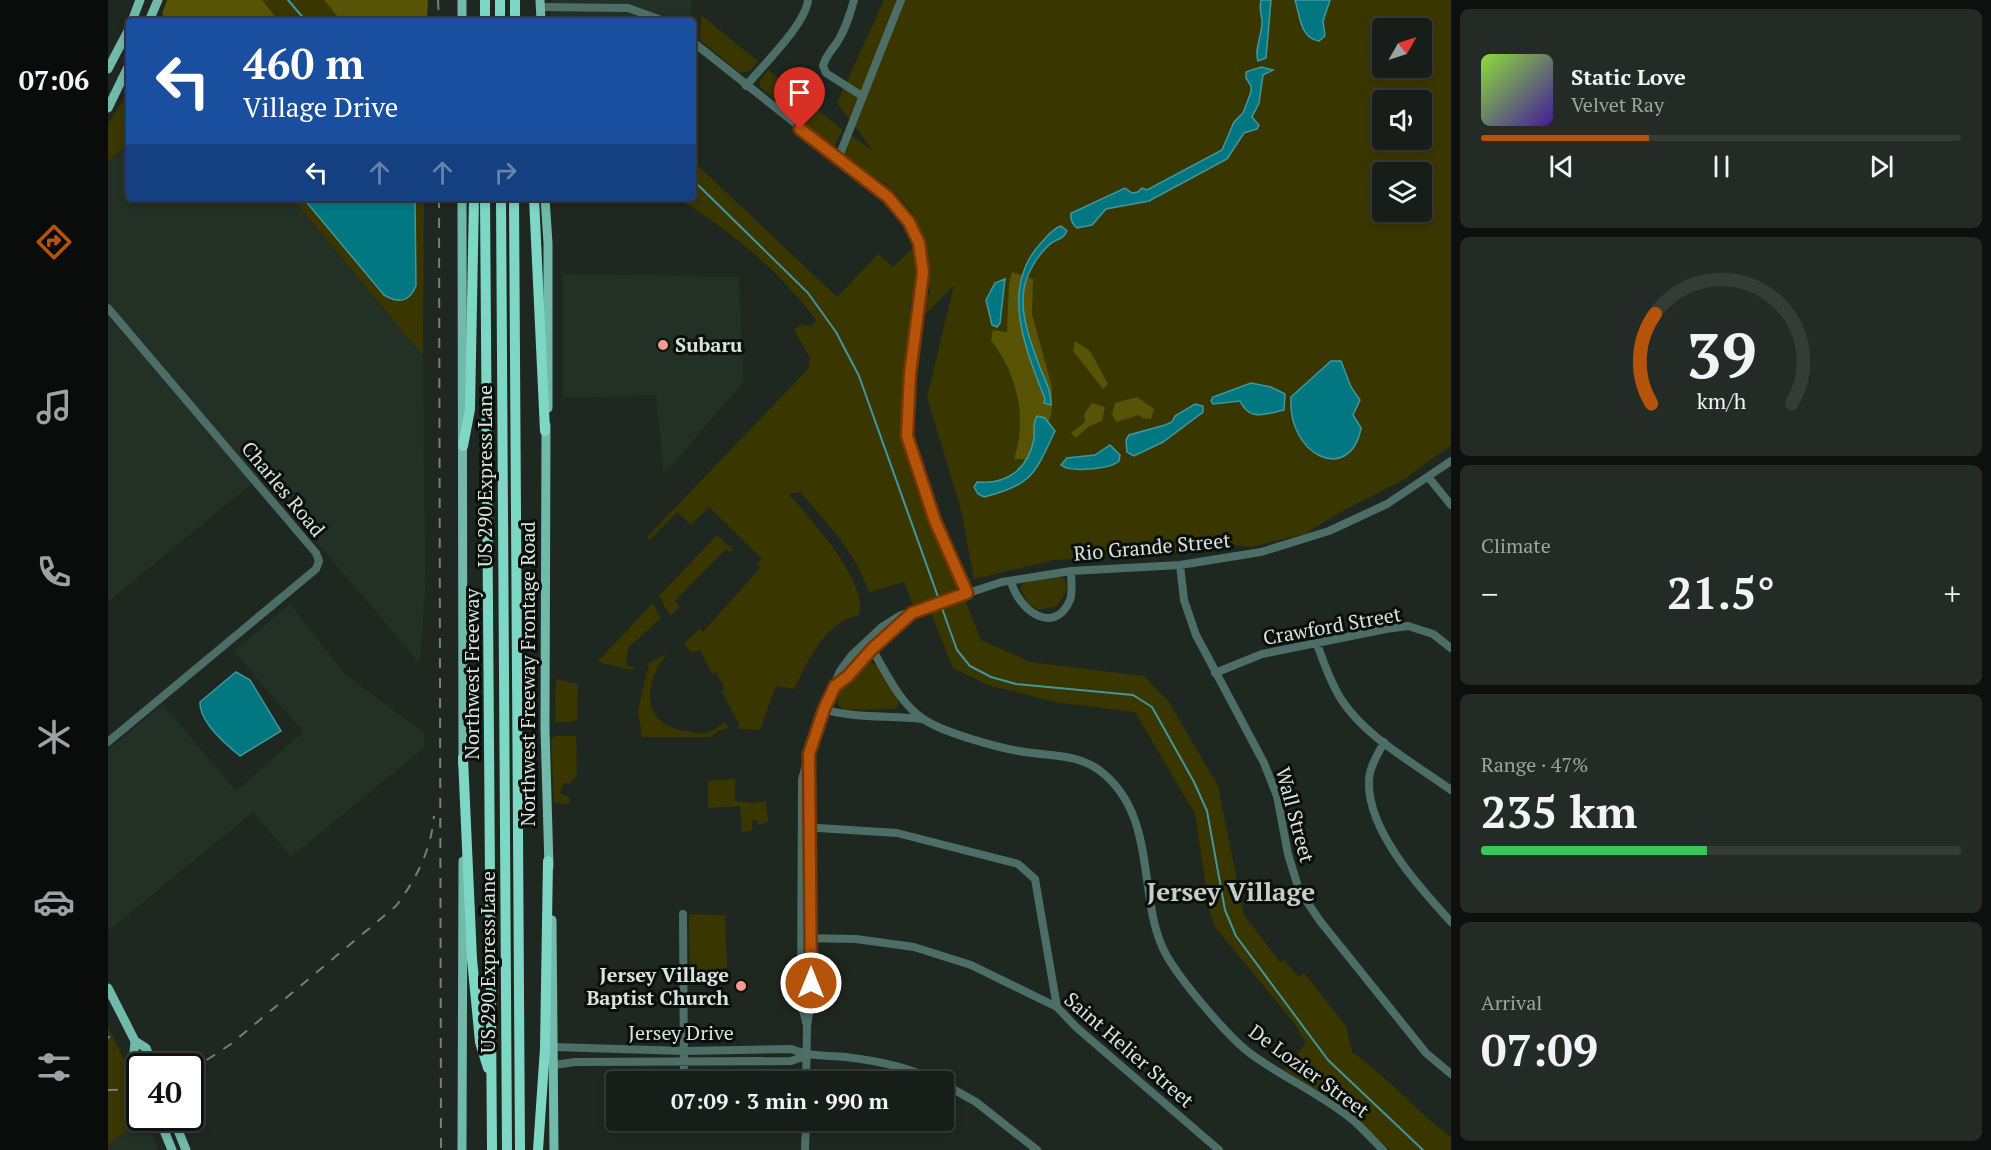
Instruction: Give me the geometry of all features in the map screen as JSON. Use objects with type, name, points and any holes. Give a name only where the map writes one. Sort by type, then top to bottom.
[{"type":"highway","points":[[485,0],[485,18]]},
{"type":"highway","points":[[500,0],[500,18]]},
{"type":"highway","points":[[515,0],[515,18]]},
{"type":"highway","points":[[463,446],[470,409],[474,201]]},
{"type":"highway","name":"Northwest Freeway","points":[[485,201],[492,1150]]},
{"type":"highway","name":"US 290 Express Lane","points":[[501,201],[507,1150]]},
{"type":"highway","points":[[514,201],[520,1150]]},
{"type":"highway","points":[[534,201],[545,431]]},
{"type":"highway","points":[[463,758],[472,959],[480,1042],[491,1079]]},
{"type":"highway","points":[[538,1150],[545,1037],[548,861]]},
{"type":"main road","points":[[133,18],[140,0]]},
{"type":"main road","points":[[150,18],[158,0]]},
{"type":"main road","points":[[462,0],[462,18]]},
{"type":"main road","points":[[540,3],[541,18]]},
{"type":"main road","points":[[108,69],[126,35]]},
{"type":"main road","points":[[108,108],[126,71]]},
{"type":"main road","points":[[462,201],[462,1150]]},
{"type":"main road","name":"Northwest Freeway Frontage Road","points":[[545,201],[549,400],[545,431],[545,729],[555,1065],[554,1150]]},
{"type":"main road","points":[[108,988],[135,1041],[146,1048],[148,1053]]},
{"type":"main road","points":[[134,1053],[135,1041]]},
{"type":"main road","points":[[164,1131],[172,1150]]},
{"type":"main road","points":[[178,1131],[186,1150]]},
{"type":"street","points":[[746,86],[795,26],[807,7],[808,0]]},
{"type":"street","points":[[854,0],[849,20],[838,41],[825,57],[823,66],[826,73],[862,96]]},
{"type":"street","points":[[838,159],[901,0]]},
{"type":"street","points":[[540,3],[628,8],[656,18]]},
{"type":"street","points":[[696,44],[893,201],[909,222],[919,243],[923,272],[910,374],[907,436],[935,521],[967,593]]},
{"type":"street","name":"Charles Road","points":[[108,308],[316,553],[319,561],[316,568],[108,742]]},
{"type":"street","name":"Rio Grande Street","points":[[807,1026],[801,1002],[809,754],[840,671],[867,640],[901,615],[949,598],[1011,581],[1071,571],[1180,565],[1261,552],[1329,531],[1387,504],[1429,478],[1451,461]]},
{"type":"street","points":[[1429,478],[1451,505]]},
{"type":"street","name":"Wall Street","points":[[1180,565],[1184,600],[1196,635],[1264,763],[1277,796],[1288,854],[1299,890],[1320,921],[1426,1053],[1450,1072]]},
{"type":"street","points":[[1011,581],[1014,596],[1024,609],[1036,616],[1052,616],[1062,610],[1070,599],[1071,571]]},
{"type":"street","name":"Rio Grande Street","points":[[835,686],[912,613]]},
{"type":"street","name":"Crawford Street","points":[[1215,673],[1262,654],[1408,626],[1433,634],[1451,648]]},
{"type":"street","name":"De Lozier Street","points":[[867,640],[903,699],[922,719]]},
{"type":"street","points":[[1317,644],[1330,678],[1342,700],[1359,721],[1384,742],[1451,790]]},
{"type":"street","name":"De Lozier Street","points":[[824,709],[841,715],[892,715],[922,719],[995,747],[1077,758],[1099,770],[1115,786],[1134,818],[1142,844],[1158,937],[1168,958],[1227,1032],[1250,1053],[1354,1121],[1383,1150]]},
{"type":"street","points":[[1384,742],[1369,778],[1370,807],[1400,858],[1429,899],[1451,922]]},
{"type":"street","points":[[806,827],[897,832],[1018,864],[1035,879],[1057,1007]]},
{"type":"street","name":"Rio Grande Street","points":[[806,827],[811,938],[811,1002],[807,1026],[806,1071]]},
{"type":"street","points":[[683,914],[684,1071]]},
{"type":"street","name":"Saint Helier Street","points":[[802,938],[856,939],[914,947],[971,965],[1057,1007],[1076,1027],[1219,1150]]},
{"type":"street","name":"Jersey Drive","points":[[554,1047],[684,1051],[791,1049],[806,1056]]},
{"type":"street","name":"Jersey Drive","points":[[555,1065],[684,1061],[791,1061],[806,1056],[844,1057],[890,1064],[909,1071]]},
{"type":"street","points":[[954,1090],[976,1102],[1037,1150]]},
{"type":"street","points":[[806,1131],[806,1150]]},
{"type":"shaded area","points":[[167,0],[262,0],[277,18],[165,18],[162,14]]},
{"type":"shaded area","points":[[262,0],[324,0],[339,18],[277,18]]},
{"type":"shaded area","points":[[324,0],[428,0],[427,18],[339,18]]},
{"type":"shaded area","points":[[551,0],[692,0],[691,18],[551,18]]},
{"type":"shaded area","points":[[884,0],[1451,0],[1451,445],[1405,479],[1339,513],[1305,534],[1251,547],[1233,545],[1198,551],[1054,560],[974,579],[961,510],[927,397],[954,285],[923,317],[925,299],[930,293],[930,287],[926,283],[926,254],[919,228],[906,204],[896,194],[844,153],[851,135],[874,152],[837,103]]},
{"type":"shaded area","points":[[701,15],[758,61],[750,71],[740,73],[700,40]]},
{"type":"shaded area","points":[[768,70],[843,130],[834,146],[760,87],[760,80]]},
{"type":"shaded area","points":[[126,96],[126,146],[108,161],[108,124]]},
{"type":"shaded area","points":[[126,146],[126,201],[294,201],[423,356],[425,587],[420,664],[261,476],[108,602],[108,161]]},
{"type":"shaded area","points":[[696,164],[837,297],[878,254],[893,267],[914,247],[918,285],[910,305],[910,313],[914,314],[904,377],[902,436],[913,480],[958,583],[954,591],[913,606],[904,582],[869,592],[857,564],[830,527],[800,492],[789,494],[823,534],[848,570],[860,603],[858,616],[836,626],[818,645],[794,689],[776,686],[760,730],[739,729],[739,724],[722,692],[725,689],[716,672],[712,674],[700,650],[691,653],[684,644],[700,628],[703,632],[760,568],[757,564],[762,559],[709,507],[691,525],[677,512],[650,540],[647,537],[808,369],[810,358],[794,330],[802,324],[811,327],[816,320],[770,268],[716,224],[682,201],[696,201]]},
{"type":"shaded area","points":[[294,201],[424,201],[423,356]]},
{"type":"shaded area","points":[[1012,272],[1033,279],[1032,314],[1052,387],[1051,416],[1032,460],[1014,459],[1020,428],[1018,397],[1008,367],[991,340],[993,330],[1007,332],[1009,284]]},
{"type":"shaded area","points":[[563,274],[739,277],[743,383],[664,474],[656,395],[563,398]]},
{"type":"shaded area","points":[[1075,341],[1090,351],[1108,384],[1103,389],[1073,351]]},
{"type":"shaded area","points":[[1137,397],[1154,409],[1151,419],[1142,418],[1139,415],[1116,422],[1112,414],[1115,403]]},
{"type":"shaded area","points":[[1092,403],[1105,407],[1102,421],[1088,427],[1076,438],[1071,433],[1085,422],[1084,414]]},
{"type":"shaded area","points":[[717,535],[733,550],[730,552],[726,549],[675,601],[680,607],[670,616],[659,596]]},
{"type":"shaded area","points":[[1057,577],[1065,579],[1067,590],[1057,606],[1039,610],[1028,604],[1020,588],[1023,583]]},
{"type":"shaded area","points":[[965,600],[981,640],[1030,662],[1144,676],[1169,702],[1218,786],[1244,915],[1280,962],[1284,960],[1299,977],[1304,973],[1346,1026],[1352,1052],[1451,1137],[1451,1150],[1390,1150],[1346,1109],[1285,1070],[1306,1043],[1294,1023],[1215,927],[1210,914],[1195,814],[1135,712],[1055,702],[988,685],[953,668],[931,613]]},
{"type":"shaded area","points":[[653,603],[661,618],[628,648],[626,665],[634,668],[633,670],[597,662]]},
{"type":"shaded area","points":[[290,604],[345,674],[424,733],[424,748],[291,857],[253,812],[108,931],[108,750],[163,704],[236,791],[303,732],[234,651]]},
{"type":"shaded area","points":[[667,654],[653,677],[650,690],[653,712],[660,721],[671,727],[697,733],[709,732],[725,722],[728,728],[718,731],[711,737],[642,737],[638,711],[649,663]]},
{"type":"shaded area","points":[[866,660],[877,665],[898,698],[899,703],[896,709],[844,710],[838,705],[843,687]]},
{"type":"shaded area","points":[[556,679],[578,684],[577,719],[573,722],[555,722]]},
{"type":"shaded area","points":[[556,736],[576,736],[577,775],[569,784],[564,783],[560,793],[569,797],[570,804],[554,803],[551,739]]},
{"type":"shaded area","points":[[735,779],[735,801],[754,803],[766,801],[768,822],[758,825],[758,821],[752,820],[752,831],[742,832],[740,806],[708,808],[708,781]]},
{"type":"shaded area","points":[[689,914],[725,915],[727,968],[690,972]]},
{"type":"shaded area","points":[[108,1027],[126,1065],[126,1131],[108,1146]]},
{"type":"shaded area","points":[[126,1131],[150,1131],[158,1150],[108,1150],[108,1146]]},
{"type":"water","points":[[1261,0],[1271,0],[1266,58],[1258,61],[1257,51],[1262,25]]},
{"type":"water","points":[[1295,0],[1330,0],[1323,21],[1325,36],[1319,41],[1308,36],[1304,31]]},
{"type":"water","points":[[1261,67],[1273,70],[1263,75],[1259,103],[1252,117],[1259,125],[1257,129],[1244,133],[1227,159],[1149,201],[1106,209],[1092,225],[1077,228],[1074,225],[1071,213],[1125,188],[1132,193],[1142,188],[1147,190],[1222,150],[1234,122],[1243,113],[1251,92],[1246,72]]},
{"type":"water","points":[[306,201],[415,201],[416,286],[403,300],[394,300],[384,295]]},
{"type":"water","points":[[1061,226],[1067,231],[1064,236],[1052,242],[1040,254],[1028,275],[1023,298],[1029,335],[1048,387],[1051,405],[1044,403],[1045,399],[1030,360],[1020,320],[1019,299],[1021,279],[1028,261],[1048,235]]},
{"type":"water","points":[[1005,279],[1000,323],[997,327],[992,325],[986,300],[995,283]]},
{"type":"water","points":[[1331,361],[1341,361],[1351,387],[1360,400],[1353,415],[1361,428],[1355,445],[1345,456],[1333,459],[1320,456],[1308,448],[1299,435],[1292,418],[1291,397]]},
{"type":"water","points":[[1251,383],[1271,387],[1285,394],[1284,410],[1259,415],[1248,412],[1240,401],[1213,404],[1211,401],[1213,397]]},
{"type":"water","points":[[1195,404],[1203,406],[1203,412],[1163,442],[1134,456],[1127,452],[1126,440],[1129,435],[1172,422],[1175,416]]},
{"type":"water","points":[[1037,416],[1045,418],[1055,431],[1037,467],[1023,482],[1013,488],[984,497],[978,494],[974,487],[977,482],[1007,478],[1021,467],[1031,450]]},
{"type":"water","points":[[1110,445],[1120,455],[1119,461],[1114,464],[1081,469],[1061,465],[1067,458],[1095,455]]},
{"type":"water","points":[[236,672],[250,680],[281,731],[240,756],[208,725],[200,702]]},
{"type":"waterway","points":[[288,0],[303,18]]},
{"type":"waterway","points":[[696,183],[808,293],[836,332],[859,376],[957,650],[970,666],[991,677],[1016,684],[1133,695],[1152,707],[1194,782],[1207,811],[1225,910],[1236,936],[1328,1060],[1423,1150]]},
{"type":"railway","points":[[438,0],[439,18]]},
{"type":"railway","points":[[439,201],[441,1150]]},
{"type":"railway","points":[[204,1062],[231,1044],[396,906],[410,885],[426,853],[434,816]]},
{"type":"railway","points":[[108,1090],[126,1089]]},
{"type":"place","name":"Subaru","points":[[663,345]]},
{"type":"place","name":"Jersey Village Baptist Church","points":[[741,986]]},
{"type":"district","name":"Jersey Village","points":[[1231,892]]},
{"type":"route","points":[[800,129],[888,197],[909,222],[919,243],[923,272],[907,403],[907,436],[935,521],[967,593],[912,613],[905,622],[872,649],[848,676],[835,686],[815,730],[809,754],[811,983]]}]
